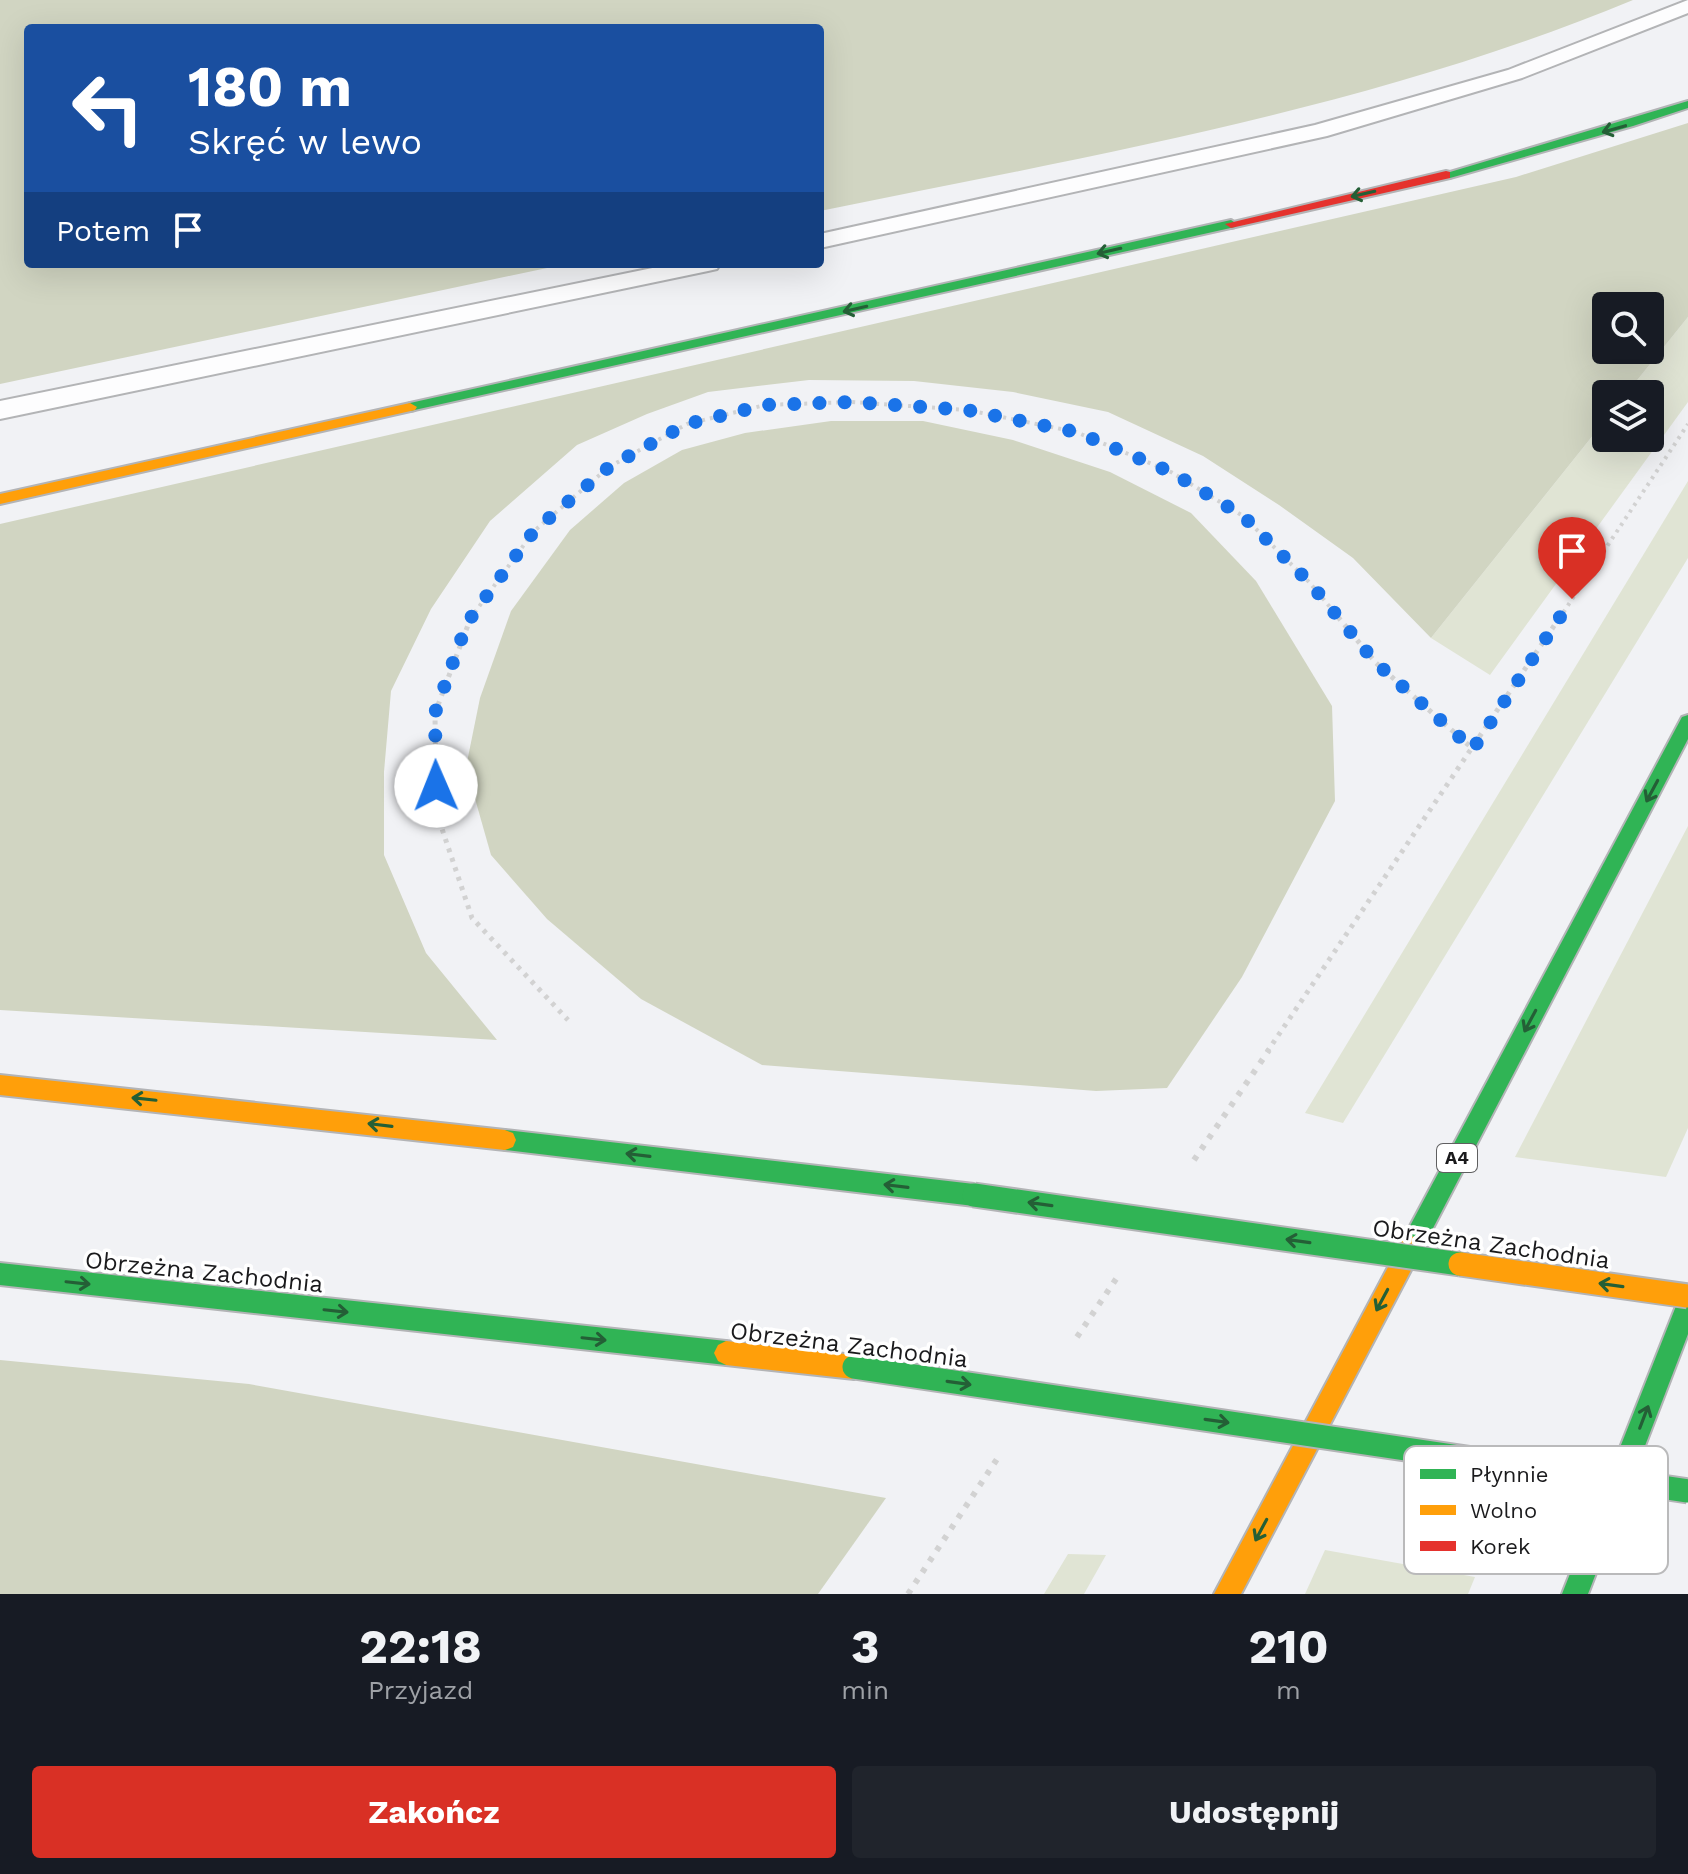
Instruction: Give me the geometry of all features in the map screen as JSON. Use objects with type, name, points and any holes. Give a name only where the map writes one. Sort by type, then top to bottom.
[{"type":"main road","points":[[0,499],[1444,176],[1629,124],[1688,104]]},
{"type":"main road","name":"A4","points":[[1227,1594],[1688,722]]},
{"type":"main road","name":"Obrzeżna Zachodnia","points":[[0,1085],[222,1107],[974,1195],[1688,1296]]},
{"type":"main road","name":"Obrzeżna Zachodnia","points":[[0,1274],[854,1367],[1404,1449]]},
{"type":"main road","points":[[1633,1446],[1688,1304]]},
{"type":"main road","name":"Obrzeżna Zachodnia","points":[[1668,1488],[1688,1491]]},
{"type":"main road","points":[[1575,1594],[1583,1574]]},
{"type":"lane","points":[[824,240],[1319,131],[1515,74],[1688,6]]},
{"type":"lane","points":[[0,410],[689,268]]},
{"type":"path","points":[[568,1020],[472,918],[436,811],[435,713],[467,623],[534,531],[609,467],[687,424],[765,405],[852,402],[967,410],[1076,432],[1171,472],[1243,516],[1309,582],[1376,663],[1473,749]]},
{"type":"path","points":[[1188,1169],[1473,749],[1688,424]]},
{"type":"path","points":[[1074,1342],[1118,1275]]},
{"type":"path","points":[[908,1594],[1004,1448]]},
{"type":"green space","points":[[0,0],[1633,0],[1535,38],[1435,71],[1334,99],[1129,148],[824,210],[824,24],[24,24],[24,268],[547,268],[0,384]]},
{"type":"green space","points":[[1688,123],[1688,317],[1664,347],[1664,292],[1592,292],[1592,364],[1650,364],[1637,380],[1592,380],[1592,437],[1431,638],[1353,558],[1279,505],[1203,456],[1108,412],[1013,392],[914,381],[809,380],[708,392],[647,414],[577,445],[490,521],[431,609],[391,691],[384,772],[384,855],[426,953],[497,1040],[0,1010],[0,524],[1516,177]]},
{"type":"green space","points":[[1688,317],[1688,402],[1664,435],[1664,380],[1637,380],[1650,364],[1664,364],[1664,347]]},
{"type":"green space","points":[[831,421],[923,421],[1013,440],[1110,472],[1191,513],[1256,581],[1332,706],[1335,801],[1242,977],[1167,1088],[1096,1091],[762,1065],[641,999],[547,919],[491,855],[466,767],[480,698],[511,611],[570,530],[624,483],[682,450],[745,433]]},
{"type":"green space","points":[[1592,437],[1592,452],[1652,452],[1490,675],[1431,638]]},
{"type":"green space","points":[[1688,481],[1688,558],[1343,1123],[1305,1113]]},
{"type":"green space","points":[[1688,826],[1688,1128],[1666,1177],[1515,1157]]},
{"type":"green space","points":[[0,1360],[249,1384],[886,1498],[818,1594],[0,1594]]},
{"type":"green space","points":[[1325,1550],[1404,1564],[1404,1574],[1475,1577],[1468,1594],[1305,1594]]},
{"type":"green space","points":[[1068,1554],[1106,1555],[1084,1594],[1044,1594]]},
{"type":"traffic: fast","points":[[1446,175],[1629,124],[1688,104]]},
{"type":"traffic: fast","points":[[410,407],[1231,224]]},
{"type":"traffic: fast","points":[[1411,1247],[1688,722]]},
{"type":"traffic: fast","points":[[505,1140],[974,1195]]},
{"type":"traffic: fast","points":[[974,1195],[1460,1264]]},
{"type":"traffic: fast","points":[[0,1274],[726,1353]]},
{"type":"traffic: fast","points":[[1633,1446],[1688,1304]]},
{"type":"traffic: fast","points":[[854,1367],[1404,1449]]},
{"type":"traffic: fast","points":[[1668,1488],[1688,1491]]},
{"type":"traffic: fast","points":[[1575,1594],[1583,1574]]},
{"type":"traffic: slow","points":[[0,499],[410,407]]},
{"type":"traffic: slow","points":[[0,1085],[505,1140]]},
{"type":"traffic: slow","points":[[1227,1594],[1411,1247]]},
{"type":"traffic: slow","points":[[1460,1264],[1688,1296]]},
{"type":"traffic: slow","points":[[726,1353],[854,1367]]},
{"type":"traffic: jam","points":[[1231,224],[1446,175]]},
{"type":"route","points":[[436,786],[435,713],[467,623],[534,531],[609,467],[687,424],[765,405],[852,402],[967,410],[1076,432],[1171,472],[1243,516],[1309,582],[1376,663],[1473,749],[1572,599]]}]
